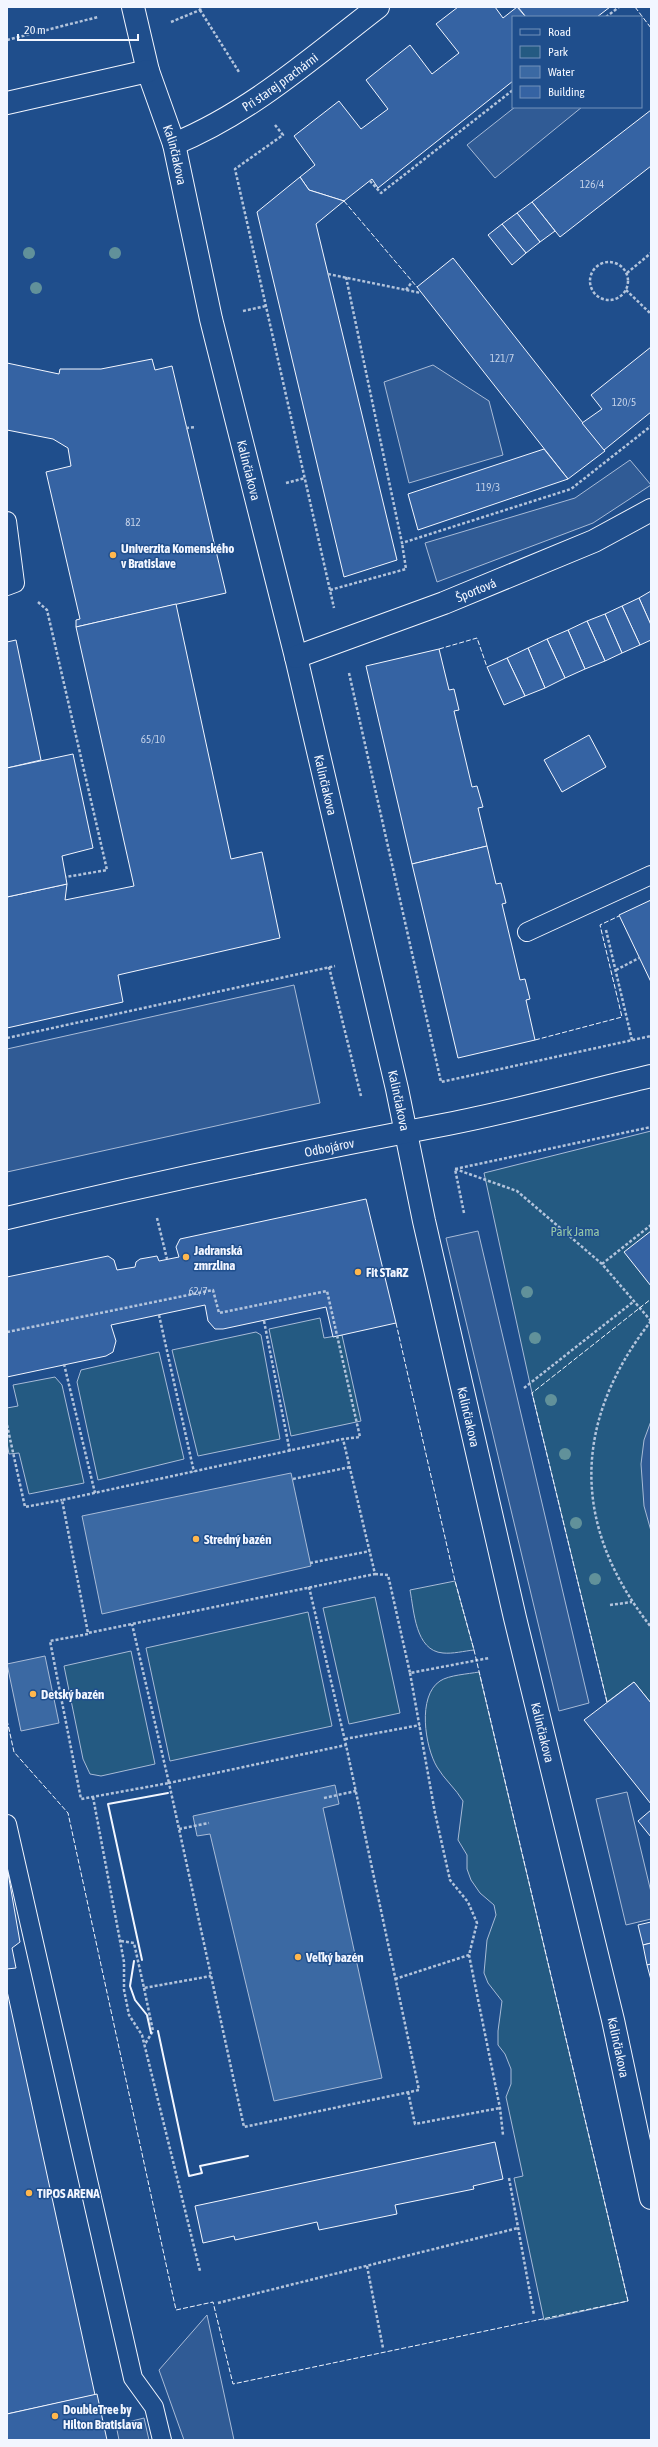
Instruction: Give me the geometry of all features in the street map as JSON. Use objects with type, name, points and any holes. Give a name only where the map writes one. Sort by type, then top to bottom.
[{"type":"street","name":"Kalinčiakova","points":[[133,7],[148,71],[174,144],[211,319],[296,657],[397,1089],[404,1131],[515,1618],[612,2020],[651,2198]]},
{"type":"street","name":"Pri starej prachárni","points":[[174,144],[207,131],[256,100],[378,7]]},
{"type":"street","points":[[7,103],[148,71]]},
{"type":"street","name":"Športová","points":[[296,657],[444,603],[594,541],[651,510]]},
{"type":"street","name":"Odbojárov","points":[[7,1218],[149,1184],[404,1131],[448,1124],[651,1076]]},
{"type":"lane","points":[[7,521],[11,584]]},
{"type":"lane","points":[[527,932],[651,875]]},
{"type":"lane","points":[[7,1824],[133,2378],[154,2407],[162,2440]]},
{"type":"path","points":[[169,23],[200,10],[201,7]]},
{"type":"path","points":[[607,16],[619,7]]},
{"type":"path","points":[[7,40],[98,17]]},
{"type":"path","points":[[370,181],[381,193],[512,91]]},
{"type":"path","points":[[283,135],[235,169],[441,1082],[651,1036]]},
{"type":"path","points":[[627,273],[651,253]]},
{"type":"path","points":[[626,290],[614,299],[600,298],[592,290],[590,277],[598,266],[611,261],[620,265],[627,273],[626,290],[651,314]]},
{"type":"path","points":[[328,274],[421,293]]},
{"type":"path","points":[[330,590],[406,569],[402,543],[346,277]]},
{"type":"path","points":[[406,290],[412,282]]},
{"type":"path","points":[[402,543],[571,489],[651,426]]},
{"type":"path","points":[[186,428],[196,427]]},
{"type":"path","points":[[11,584],[48,610],[107,870],[66,877]]},
{"type":"path","points":[[604,924],[632,1040]]},
{"type":"path","points":[[616,970],[639,958]]},
{"type":"path","points":[[7,1038],[366,959]]},
{"type":"path","points":[[329,967],[361,1096]]},
{"type":"path","points":[[455,1169],[651,1127]]},
{"type":"path","points":[[455,1169],[464,1213]]},
{"type":"path","points":[[455,1169],[517,1191],[602,1264],[633,1302],[651,1321],[635,1342],[608,1391],[597,1425],[591,1476],[593,1509],[607,1558],[632,1602],[651,1627]]},
{"type":"path","points":[[149,1184],[167,1260]]},
{"type":"path","points":[[602,1264],[651,1224]]},
{"type":"path","points":[[7,1332],[213,1290],[219,1313],[327,1292],[360,1437],[343,1439],[290,1452],[25,1507],[7,1425]]},
{"type":"path","points":[[524,1388],[633,1302]]},
{"type":"path","points":[[159,1315],[194,1472]]},
{"type":"path","points":[[264,1321],[290,1452]]},
{"type":"path","points":[[64,1364],[95,1493]]},
{"type":"path","points":[[343,1439],[375,1574]]},
{"type":"path","points":[[293,1479],[350,1467]]},
{"type":"path","points":[[62,1500],[88,1634]]},
{"type":"path","points":[[310,1562],[370,1551]]},
{"type":"path","points":[[346,1745],[169,1783],[81,1799],[50,1641],[375,1574],[388,1575],[410,1674],[435,1813],[450,1880],[468,1902],[478,1923],[469,1955],[500,2108],[503,2135]]},
{"type":"path","points":[[132,1624],[169,1783],[244,2127],[419,2090],[345,1739],[309,1587]]},
{"type":"path","points":[[610,1605],[632,1602]]},
{"type":"path","points":[[410,1674],[489,1658]]},
{"type":"path","points":[[345,1739],[420,1724]]},
{"type":"path","points":[[324,1798],[356,1792]]},
{"type":"path","points":[[93,1797],[121,1941],[124,1962],[124,1990],[129,2015],[142,2034],[200,2271]]},
{"type":"path","points":[[179,1829],[209,1823]]},
{"type":"path","points":[[121,1941],[134,1943],[144,1988],[153,2031],[144,2045]]},
{"type":"path","points":[[395,1979],[469,1955]]},
{"type":"path","points":[[144,1988],[210,1976]]},
{"type":"path","points":[[408,2092],[415,2124],[500,2108]]},
{"type":"path","points":[[509,2178],[534,2315]]},
{"type":"path","points":[[218,2303],[518,2228]]},
{"type":"path","points":[[367,2266],[383,2348]]},
{"type":"green space","name":"Park Jama","points":[[651,1131],[651,1703],[634,1682],[607,1702],[532,1393],[484,1173]]},
{"type":"green space","points":[[320,1318],[324,1338],[342,1335],[361,1421],[291,1436],[269,1329]]},
{"type":"green space","points":[[256,1332],[261,1335],[280,1439],[198,1456],[172,1350]]},
{"type":"green space","points":[[159,1352],[184,1459],[98,1480],[77,1382],[81,1370]]},
{"type":"green space","points":[[55,1377],[62,1385],[84,1483],[29,1494],[19,1453],[9,1454],[7,1443],[7,1408],[18,1406],[13,1385]]},
{"type":"green space","points":[[455,1581],[474,1650],[455,1653],[434,1651],[421,1637],[415,1618],[410,1590]]},
{"type":"green space","points":[[375,1597],[400,1713],[349,1724],[323,1608]]},
{"type":"green space","points":[[308,1612],[332,1726],[170,1761],[146,1648]]},
{"type":"green space","points":[[131,1651],[155,1764],[101,1776],[90,1774],[83,1759],[64,1666]]},
{"type":"green space","points":[[479,1672],[628,2301],[544,2320],[514,2178],[523,2176],[506,2097],[511,2084],[511,2069],[505,2054],[498,2045],[498,2031],[502,2001],[488,1983],[484,1973],[487,1940],[496,1915],[494,1905],[480,1893],[471,1880],[467,1869],[467,1855],[458,1840],[463,1801],[437,1767],[429,1747],[425,1722],[428,1698],[433,1688],[440,1681],[448,1677]]},
{"type":"shaded area","points":[[514,108],[581,108],[495,178],[467,145]]},
{"type":"shaded area","points":[[433,365],[489,401],[503,455],[409,483],[384,382]]},
{"type":"shaded area","points":[[630,460],[651,485],[593,523],[437,582],[425,543],[575,498]]},
{"type":"shaded area","points":[[294,985],[320,1103],[7,1172],[7,1049]]},
{"type":"shaded area","points":[[478,1231],[589,1703],[559,1711],[446,1238]]},
{"type":"shaded area","points":[[651,1421],[651,1531],[644,1506],[641,1464],[644,1440]]},
{"type":"shaded area","points":[[627,1792],[651,1892],[651,1919],[626,1925],[596,1799]]},
{"type":"shaded area","points":[[207,2315],[234,2440],[184,2440],[159,2370]]},
{"type":"shaded area","points":[[144,2418],[149,2440],[119,2440],[116,2425]]},
{"type":"water","name":"Stredný bazén","points":[[291,1473],[311,1566],[102,1614],[82,1516]]},
{"type":"water","name":"Detský bazén","points":[[45,1656],[59,1723],[21,1731],[7,1664]]},
{"type":"water","name":"Veľký bazén","points":[[335,1785],[339,1804],[323,1808],[382,2078],[274,2101],[210,1834],[197,1836],[193,1816]]},
{"type":"building","points":[[458,7],[495,7],[503,18],[517,7],[525,16],[512,16],[512,82],[378,188],[372,179],[344,201],[309,190],[300,177],[315,165],[294,136],[339,101],[361,129],[388,109],[366,80],[410,45],[432,74],[459,53],[436,24]]},
{"type":"building","points":[[518,7],[610,7],[598,16],[525,16]]},
{"type":"building","points":[[651,110],[651,166],[560,237],[532,202]]},
{"type":"building","points":[[300,177],[309,190],[344,201],[316,224],[397,560],[344,577],[257,212]]},
{"type":"building","points":[[532,202],[555,231],[540,242],[517,213]]},
{"type":"building","points":[[517,213],[540,242],[526,253],[502,224]]},
{"type":"building","points":[[502,224],[526,253],[512,265],[488,235]]},
{"type":"building","points":[[453,258],[605,451],[568,479],[417,287]]},
{"type":"building","points":[[651,347],[651,412],[604,450],[582,423],[602,409],[591,395]]},
{"type":"building","points":[[152,359],[155,370],[172,366],[226,593],[76,627],[76,620],[80,619],[46,472],[71,466],[68,448],[53,439],[7,430],[7,363],[59,374],[60,369],[101,369]]},
{"type":"building","points":[[544,449],[568,479],[418,530],[408,494]]},
{"type":"building","points":[[651,591],[651,625],[639,598]]},
{"type":"building","points":[[639,598],[651,625],[651,640],[640,645],[622,606]]},
{"type":"building","points":[[176,604],[231,859],[262,852],[280,938],[118,975],[123,1002],[7,1028],[7,897],[67,884],[65,900],[134,886],[76,627]]},
{"type":"building","points":[[622,606],[640,645],[622,653],[605,614]]},
{"type":"building","points":[[605,614],[622,653],[605,661],[587,621]]},
{"type":"building","points":[[587,621],[605,661],[585,669],[568,630]]},
{"type":"building","points":[[568,630],[585,669],[565,678],[547,639]]},
{"type":"building","points":[[547,639],[565,678],[545,688],[528,648]]},
{"type":"building","points":[[16,640],[41,760],[7,768],[7,642]]},
{"type":"building","points":[[528,648],[545,688],[525,696],[507,658]]},
{"type":"building","points":[[439,649],[449,690],[454,689],[459,710],[454,711],[472,787],[477,786],[483,807],[478,808],[487,846],[412,864],[366,666]]},
{"type":"building","points":[[507,658],[525,696],[504,705],[487,667]]},
{"type":"building","points":[[589,735],[606,767],[562,792],[544,760]]},
{"type":"building","points":[[73,754],[93,848],[62,856],[67,884],[7,897],[7,768]]},
{"type":"building","points":[[487,846],[496,884],[501,883],[506,903],[502,904],[520,980],[525,979],[530,999],[526,1000],[535,1040],[458,1058],[412,864]]},
{"type":"building","points":[[651,900],[651,982],[619,915]]},
{"type":"building","points":[[366,1199],[396,1323],[333,1337],[326,1307],[223,1329],[215,1329],[208,1321],[205,1305],[111,1325],[116,1341],[113,1352],[106,1356],[7,1377],[7,1277],[108,1256],[114,1260],[117,1270],[135,1267],[136,1262],[140,1259],[157,1256],[159,1261],[179,1257],[176,1247],[180,1239]]},
{"type":"building","points":[[651,1231],[651,1286],[624,1252]]},
{"type":"building","points":[[634,1682],[651,1703],[651,1804],[584,1720]]},
{"type":"building","points":[[651,1810],[651,1837],[638,1821]]},
{"type":"building","points":[[7,1867],[20,1942],[12,1948],[16,1968],[7,1969]]},
{"type":"building","points":[[651,1922],[651,1943],[643,1945],[638,1925]]},
{"type":"building","points":[[651,1943],[651,1964],[647,1965],[643,1945]]},
{"type":"building","points":[[651,1964],[651,1980],[647,1965]]},
{"type":"building","name":"TIPOS ARENA","points":[[7,1991],[95,2395],[7,2414]]},
{"type":"building","points":[[495,2142],[503,2179],[473,2186],[474,2189],[395,2205],[397,2214],[319,2230],[317,2222],[235,2240],[234,2236],[203,2243],[195,2206]]},
{"type":"building","name":"DoubleTree by Hilton Bratislava","points":[[97,2394],[107,2440],[7,2440],[7,2414]]},
{"type":"fence","points":[[635,7],[642,16]]},
{"type":"fence","points":[[642,16],[651,28]]},
{"type":"fence","points":[[344,201],[417,287]]},
{"type":"fence","points":[[439,649],[477,638],[487,667]]},
{"type":"fence","points":[[535,1040],[622,1017],[600,925],[619,916]]},
{"type":"fence","points":[[607,1702],[532,1393],[651,1299]]},
{"type":"fence","points":[[7,1720],[14,1752],[68,1813],[176,2310],[213,2302],[233,2384],[628,2301],[474,1650],[455,1581],[396,1323]]},
{"type":"wall","points":[[142,1960],[108,1804],[168,1793]]},
{"type":"wall","points":[[134,1961],[130,1986],[135,2000],[147,2015],[151,2033]]},
{"type":"wall","points":[[158,2031],[189,2176],[202,2173],[200,2166],[248,2156]]},
{"type":"place","name":"Univerzita Komenského v Bratislave","points":[[113,555]]},
{"type":"place","name":"Jadranská zmrzlina","points":[[186,1257]]},
{"type":"place","name":"Fit STaRZ","points":[[358,1272]]},
{"type":"place","name":"Stredný bazén","points":[[196,1539]]},
{"type":"place","name":"Detský bazén","points":[[33,1694]]},
{"type":"place","name":"Veľký bazén","points":[[298,1957]]},
{"type":"place","name":"TIPOS ARENA","points":[[29,2193]]},
{"type":"place","name":"DoubleTree by Hilton Bratislava","points":[[55,2416]]}]
